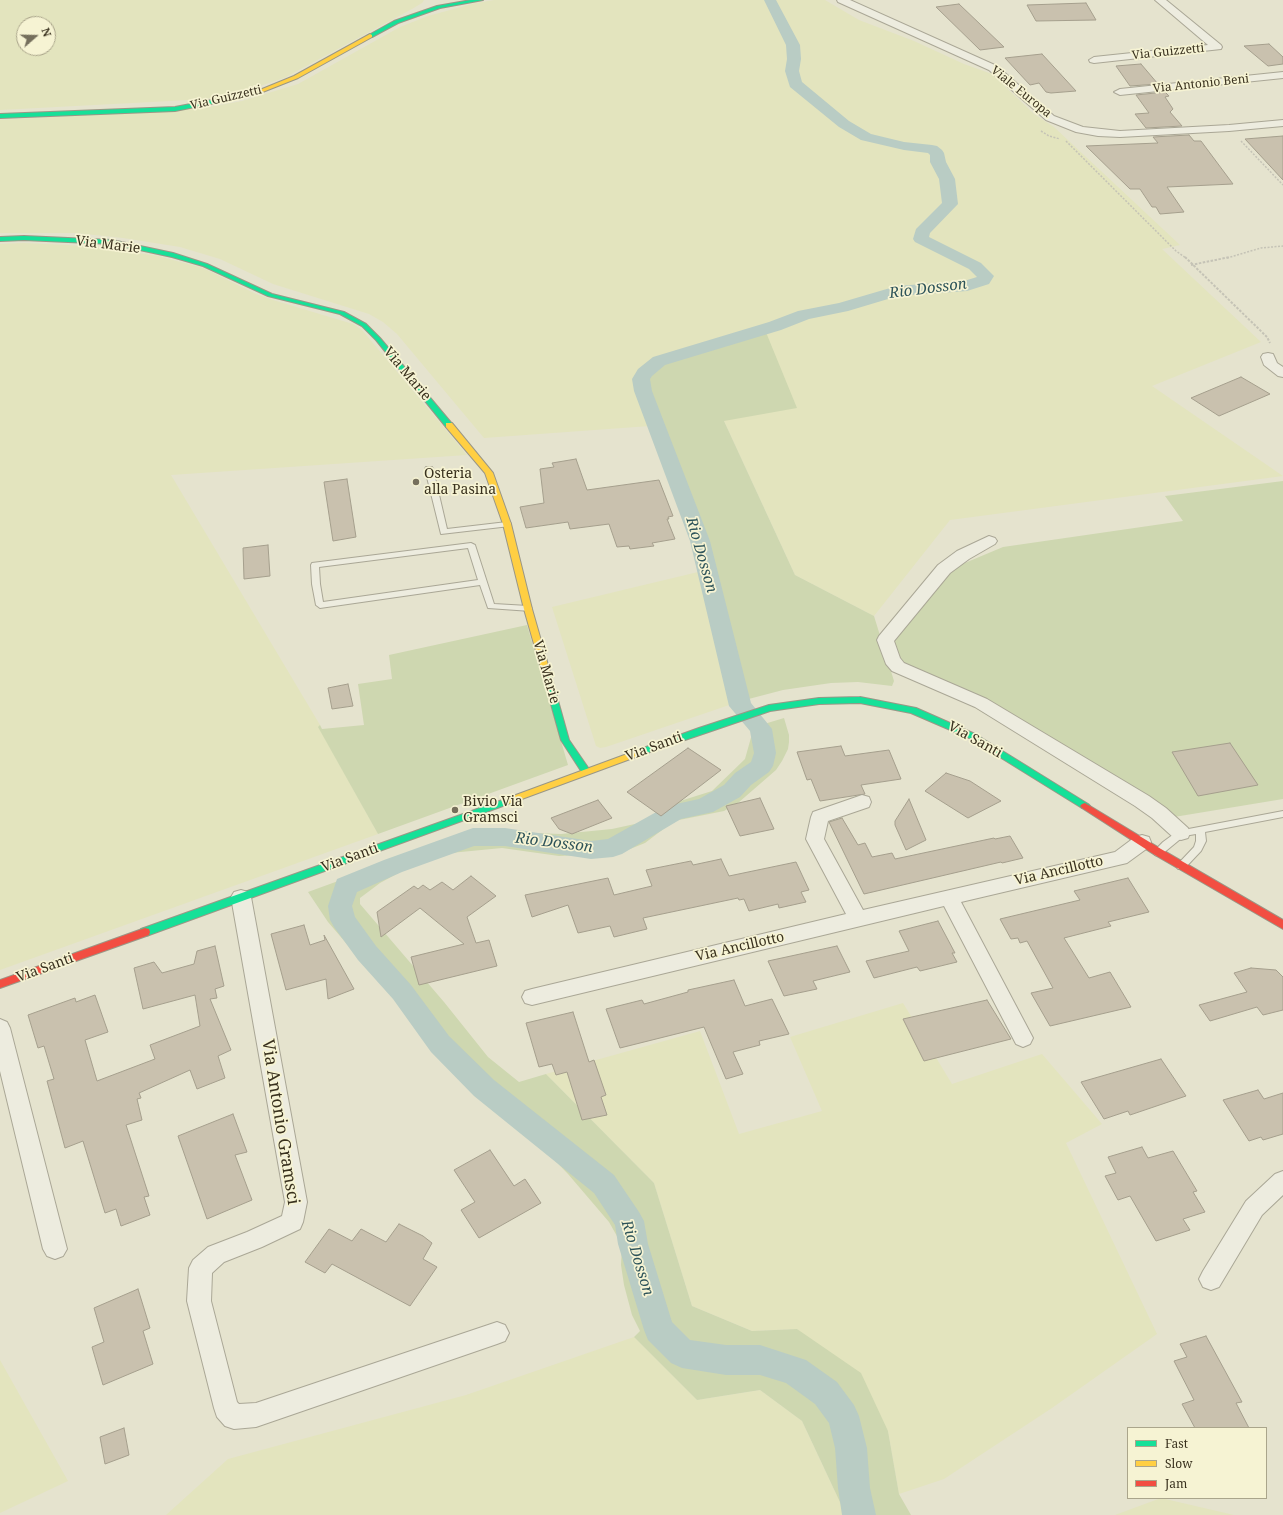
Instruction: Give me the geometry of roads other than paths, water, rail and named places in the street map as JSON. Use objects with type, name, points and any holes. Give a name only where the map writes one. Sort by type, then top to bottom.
[{"type":"street","points":[[439,7],[449,0]]},
{"type":"street","name":"Via Guizzetti","points":[[0,116],[175,109],[258,93],[296,77],[396,22],[439,7],[466,1],[480,0]]},
{"type":"street","name":"Viale Europa","points":[[842,0],[993,68],[1050,118],[1080,130],[1120,134],[1229,128],[1283,123]]},
{"type":"street","name":"Via Guizzetti","points":[[1094,60],[1216,47],[1160,0]]},
{"type":"street","name":"Via Antonio Beni","points":[[1120,92],[1283,75]]},
{"type":"street","name":"Via Marie","points":[[0,239],[24,238],[112,242],[173,255],[205,265],[270,294],[342,313],[364,325],[378,339],[489,473],[507,524],[528,608],[565,740],[586,772]]},
{"type":"street","points":[[1270,352],[1272,366],[1283,373]]},
{"type":"street","points":[[989,541],[963,555],[944,569],[885,640],[892,660],[902,669],[954,690],[981,703],[1142,800],[1181,833]]},
{"type":"street","name":"Via Santi","points":[[0,984],[736,719],[769,708],[819,701],[860,700],[913,710],[972,736],[1181,866],[1283,925]]},
{"type":"street","points":[[858,919],[815,839],[820,817],[862,802]]},
{"type":"street","name":"Via Ancillotto","points":[[532,997],[1084,865],[1120,858],[1150,847]]},
{"type":"street","name":"Via Antonio Gramsci","points":[[241,897],[296,1202],[292,1222],[254,1240],[216,1254],[201,1268],[199,1301],[226,1408],[234,1417],[256,1415],[497,1333]]},
{"type":"street","points":[[949,897],[1023,1038]]},
{"type":"street","points":[[0,1028],[55,1249]]},
{"type":"street","points":[[1211,1279],[1254,1208],[1283,1182]]},
{"type":"lane","points":[[429,469],[444,532],[507,524]]},
{"type":"lane","points":[[483,582],[320,605],[316,584],[315,565],[471,545],[491,606],[528,608]]},
{"type":"lane","points":[[1150,847],[1166,844],[1181,833],[1283,814]]},
{"type":"lane","points":[[1181,866],[1198,849],[1201,840],[1200,830]]},
{"type":"waterway","name":"Rio Dosson","points":[[770,0],[793,45],[794,59],[792,71],[795,84],[844,124],[866,137],[904,146],[932,149],[937,153],[938,162],[947,179],[950,204],[922,232],[921,239],[975,266],[986,276],[983,280],[967,286],[897,291],[842,307],[804,315],[775,326],[659,361],[644,373],[641,379],[643,391],[700,541],[740,706],[761,729],[765,753],[761,766],[743,779],[732,791],[705,806],[675,812],[613,848],[591,850],[505,837],[473,837],[393,866],[346,886],[340,906],[343,920],[367,953],[402,992],[440,1044],[484,1088],[604,1184],[629,1221],[633,1244],[659,1330],[682,1353],[726,1360],[760,1360],[795,1371],[826,1393],[843,1416],[851,1448],[854,1488],[859,1515]]},
{"type":"place","name":"Osteria alla Pasina","points":[[416,482]]},
{"type":"place","name":"Bivio Via Gramsci","points":[[455,810]]}]
